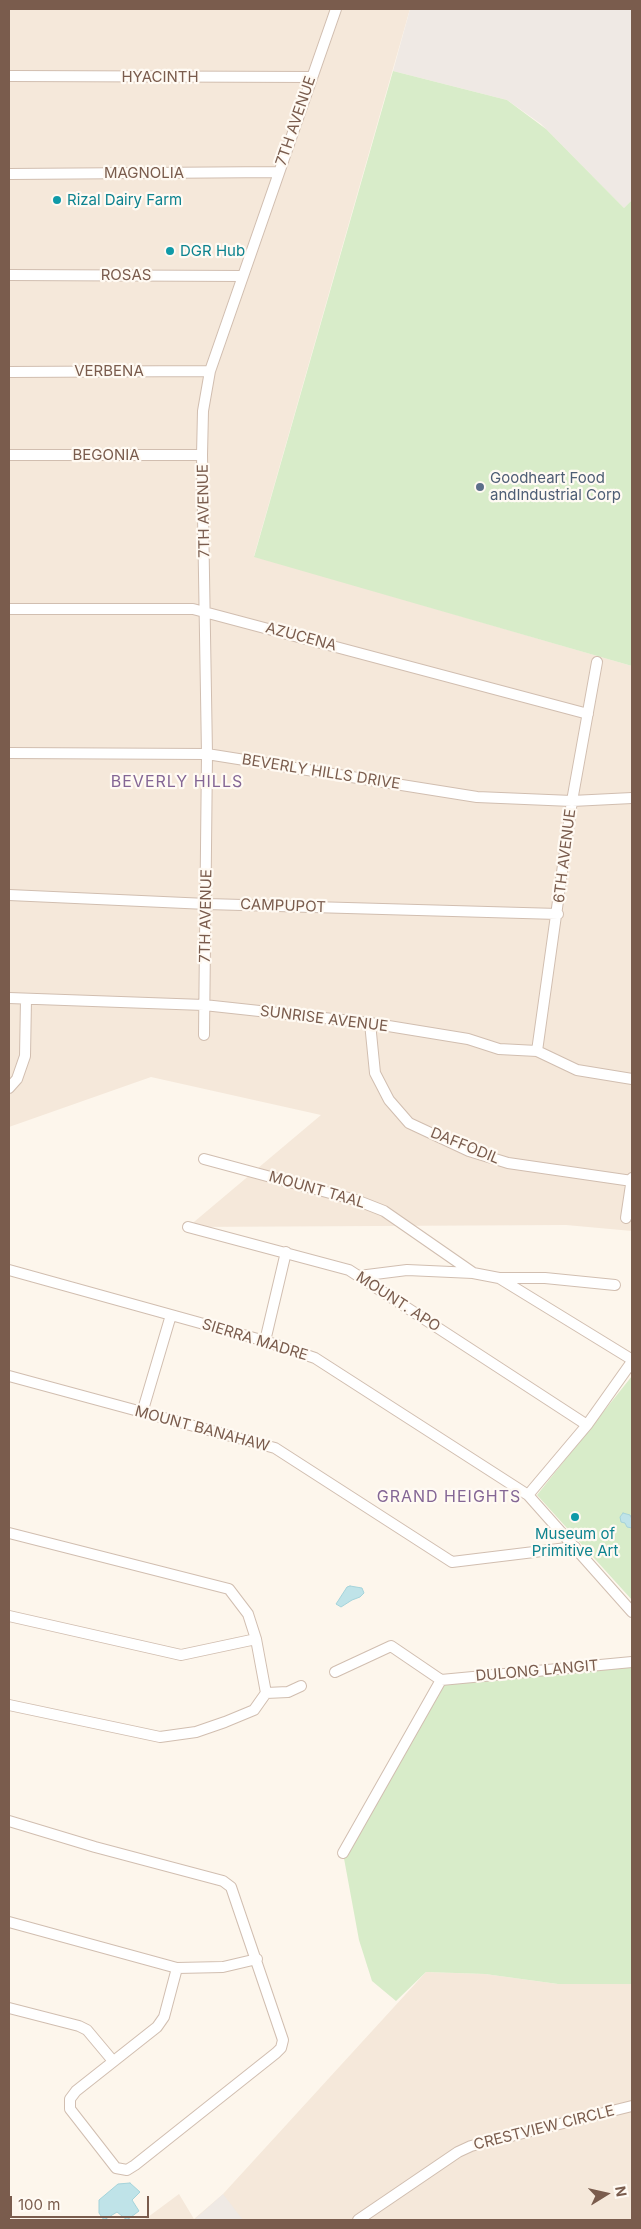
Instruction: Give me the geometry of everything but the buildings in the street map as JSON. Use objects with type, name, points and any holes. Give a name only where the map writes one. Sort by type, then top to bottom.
[{"type":"street","name":"7TH AVENUE","points":[[204,1036],[208,754],[202,455],[204,411],[210,371],[336,9]]},
{"type":"street","name":"HYACINTH","points":[[9,76],[312,78]]},
{"type":"street","name":"MAGNOLIA","points":[[9,174],[279,172]]},
{"type":"street","name":"ROSAS","points":[[9,274],[243,276]]},
{"type":"street","name":"VERBENA","points":[[9,372],[210,371]]},
{"type":"street","name":"BEGONIA","points":[[9,455],[202,455]]},
{"type":"street","name":"AZUCENA","points":[[9,609],[176,607],[206,612],[588,714]]},
{"type":"street","name":"6TH AVENUE","points":[[537,1050],[558,914],[572,801],[597,662]]},
{"type":"street","name":"BEVERLY HILLS DRIVE","points":[[9,753],[208,754],[477,797],[572,801],[632,798]]},
{"type":"street","name":"CAMPUPOT","points":[[9,895],[207,904],[558,914]]},
{"type":"street","name":"SUNRISE AVENUE","points":[[9,998],[204,1005],[370,1023],[468,1039],[499,1050],[537,1050],[577,1070],[632,1080]]},
{"type":"street","points":[[9,1088],[17,1079],[25,1056],[26,999]]},
{"type":"street","name":"DAFFODIL","points":[[370,1023],[375,1073],[389,1100],[409,1123],[469,1151],[508,1163],[632,1180]]},
{"type":"street","name":"MOUNT TAAL","points":[[204,1158],[356,1200],[384,1211],[473,1273]]},
{"type":"street","points":[[626,1218],[632,1180]]},
{"type":"street","name":"MOUNT. APO","points":[[188,1227],[349,1270],[587,1424]]},
{"type":"street","points":[[265,1340],[286,1252]]},
{"type":"street","name":"SIERRA MADRE","points":[[9,1270],[265,1340],[315,1358],[528,1495],[632,1612]]},
{"type":"street","points":[[359,1276],[407,1270],[473,1273],[499,1278],[545,1278],[615,1285]]},
{"type":"street","points":[[499,1278],[631,1359],[631,1362],[587,1424],[528,1495]]},
{"type":"street","points":[[142,1413],[171,1315]]},
{"type":"street","name":"MOUNT BANAHAW","points":[[9,1376],[275,1448],[452,1562],[575,1547]]},
{"type":"street","points":[[9,1533],[229,1589],[248,1614],[256,1639],[266,1693],[254,1710],[196,1732],[160,1737],[9,1705]]},
{"type":"street","points":[[9,1616],[181,1655],[256,1639]]},
{"type":"street","points":[[335,1672],[391,1646],[441,1680],[343,1854]]},
{"type":"street","name":"DULONG LANGIT","points":[[441,1680],[632,1662]]},
{"type":"street","points":[[266,1693],[288,1692],[301,1686]]},
{"type":"street","points":[[9,1821],[95,1847],[223,1880],[231,1886],[283,2040],[281,2048],[127,2170],[116,2168],[70,2109],[70,2099],[76,2091],[157,2027],[164,2017],[177,1968]]},
{"type":"street","points":[[9,1922],[177,1968],[223,1967],[257,1959]]},
{"type":"street","points":[[9,2008],[79,2026],[87,2030],[113,2061]]},
{"type":"street","name":"CRESTVIEW CIRCLE","points":[[358,2220],[458,2152],[470,2146],[632,2106]]},
{"type":"shaded area","points":[[9,9],[410,9],[254,556],[632,666],[632,1231],[566,1225],[188,1227],[321,1115],[151,1077],[9,1127]]},
{"type":"shaded area","points":[[410,9],[632,9],[632,200],[624,208],[541,124],[507,100],[393,71]]},
{"type":"shaded area","points":[[426,1972],[485,1974],[558,1984],[632,1984],[632,2220],[144,2220],[179,2194],[194,2219],[223,2194]]},
{"type":"shaded area","points":[[223,2194],[243,2220],[194,2220]]},
{"type":"green space","points":[[393,71],[507,100],[546,129],[624,208],[632,200],[632,666],[254,557]]},
{"type":"green space","points":[[632,1376],[632,1600],[537,1495]]},
{"type":"green space","points":[[632,1662],[632,1984],[558,1984],[485,1974],[426,1972],[396,2001],[372,1981],[359,1940],[343,1853],[441,1680]]},
{"type":"water","points":[[623,1513],[630,1515],[632,1528],[627,1527],[625,1523],[621,1522],[620,1517]]},
{"type":"water","points":[[347,1587],[362,1588],[364,1593],[341,1607],[336,1604]]},
{"type":"water","points":[[130,2183],[140,2192],[132,2200],[139,2211],[127,2220],[117,2212],[104,2220],[99,2213],[99,2200],[118,2184]]},
{"type":"place","name":"Rizal Dairy Farm","points":[[57,200]]},
{"type":"place","name":"DGR Hub","points":[[170,251]]},
{"type":"place","name":"Goodheart Food andIndustrial Corp","points":[[480,487]]},
{"type":"place","name":"Museum of Primitive Art","points":[[575,1517]]},
{"type":"district","name":"BEVERLY HILLS","points":[[177,782]]},
{"type":"district","name":"GRAND HEIGHTS","points":[[449,1497]]}]
